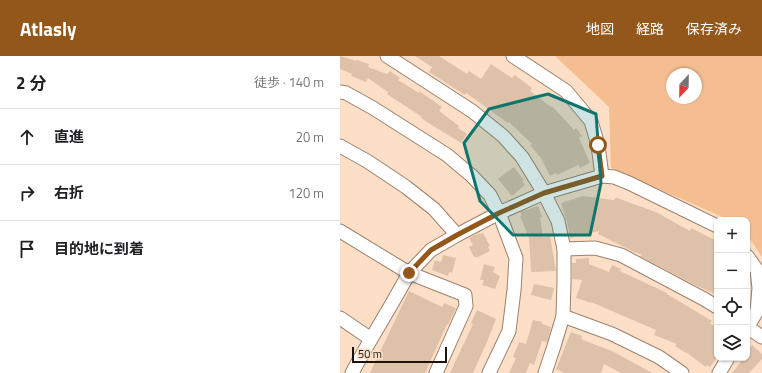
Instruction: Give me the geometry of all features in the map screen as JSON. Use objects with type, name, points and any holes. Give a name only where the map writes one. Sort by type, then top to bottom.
[{"type":"street","points":[[389,56],[472,111],[503,136],[522,157],[544,193],[558,221],[564,249],[563,316],[545,373]]},
{"type":"street","points":[[513,56],[566,91],[591,121],[598,145],[602,176]]},
{"type":"street","points":[[340,92],[346,93],[373,108],[447,154],[472,176],[490,195],[499,213],[516,258],[509,331],[489,373]]},
{"type":"street","points":[[340,146],[367,161],[406,187],[434,209],[457,235]]},
{"type":"street","points":[[352,373],[390,309],[409,273],[431,250],[499,213],[544,193],[602,176],[614,177],[714,225]]},
{"type":"street","points":[[340,231],[409,273],[465,295],[466,306],[436,373]]},
{"type":"street","points":[[564,249],[596,248],[621,255],[714,305]]},
{"type":"street","points":[[748,325],[757,311],[759,288],[757,270],[750,260]]},
{"type":"street","points":[[563,316],[612,334],[658,357],[682,373]]},
{"type":"street","points":[[340,318],[371,339]]},
{"type":"street","points":[[750,329],[762,337]]},
{"type":"street","points":[[719,373],[726,361]]},
{"type":"highlighted area","points":[[548,94],[596,114],[601,183],[590,235],[513,235],[480,201],[464,143],[489,109]]},
{"type":"shaded area","points":[[555,56],[762,56],[762,257],[750,239],[750,217],[722,217],[611,168],[609,107]]},
{"type":"building","points":[[340,56],[369,64],[368,67],[387,74],[390,71],[400,78],[398,80],[419,93],[419,91],[442,107],[439,111],[467,134],[461,143],[421,118],[422,117],[387,94],[388,92],[368,78],[366,82],[351,76],[352,74],[340,69]]},
{"type":"building","points":[[415,56],[439,56],[467,74],[469,71],[481,79],[491,64],[512,78],[515,75],[532,88],[530,91],[551,107],[552,106],[574,130],[576,128],[582,136],[579,138],[590,163],[580,168],[578,165],[557,175],[556,173],[550,176],[541,158],[530,145],[532,144],[509,122],[508,123],[466,93],[465,95],[429,72],[432,67]]},
{"type":"building","points":[[514,167],[524,180],[522,181],[525,185],[512,196],[498,179]]},
{"type":"building","points":[[583,196],[614,200],[617,198],[656,212],[690,231],[691,228],[714,240],[714,294],[639,256],[643,255],[598,234],[599,231],[570,238],[561,203]]},
{"type":"building","points":[[538,206],[542,217],[540,217],[543,237],[550,236],[556,271],[531,272],[529,238],[520,216],[522,216],[520,212]]},
{"type":"building","points":[[483,233],[490,246],[488,247],[490,251],[478,257],[474,257],[469,247],[473,245],[469,238]]},
{"type":"building","points":[[443,255],[456,258],[452,273],[449,272],[448,276],[432,270],[435,260],[441,262]]},
{"type":"building","points":[[589,258],[589,264],[609,272],[612,265],[621,269],[620,271],[667,293],[712,321],[710,323],[714,326],[714,361],[710,367],[707,365],[706,367],[686,352],[675,346],[677,344],[654,335],[656,330],[591,302],[576,298],[582,280],[572,279],[572,263],[576,263],[576,259]]},
{"type":"building","points":[[484,264],[495,267],[493,272],[500,276],[495,289],[482,285],[484,280],[480,280]]},
{"type":"building","points":[[534,284],[554,288],[551,300],[531,295]]},
{"type":"building","points":[[409,291],[442,307],[444,303],[456,308],[448,325],[447,324],[425,373],[370,373]]},
{"type":"building","points":[[477,310],[496,319],[486,344],[473,373],[450,373],[473,324],[471,323]]},
{"type":"building","points":[[533,320],[542,322],[542,324],[551,327],[547,342],[542,341],[534,365],[530,363],[526,373],[509,373],[516,358],[513,357],[519,342],[526,344]]},
{"type":"building","points":[[571,332],[582,336],[581,339],[614,352],[652,373],[621,373],[604,364],[601,373],[564,373],[556,369]]},
{"type":"building","points":[[752,345],[762,354],[762,359],[749,373],[732,373],[742,361],[750,361],[750,347]]},
{"type":"route","points":[[409,273],[431,250],[499,213],[544,193],[602,176],[598,145]]}]
